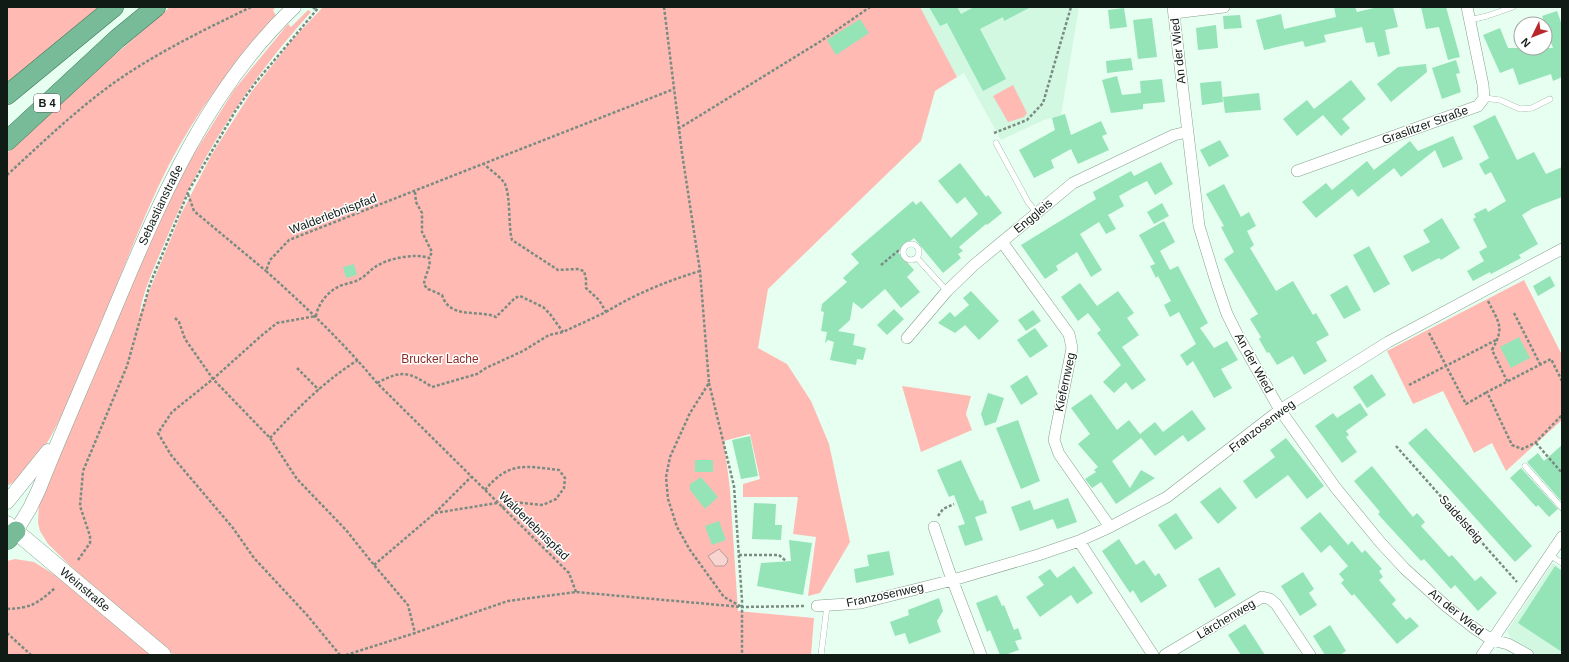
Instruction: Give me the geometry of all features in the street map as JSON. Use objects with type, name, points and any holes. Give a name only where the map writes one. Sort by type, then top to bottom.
[{"type":"highway","name":"B 4","points":[[7,95],[114,7]]},
{"type":"highway","name":"B 4","points":[[7,141],[106,50],[156,7]]},
{"type":"main road","name":"Weinstraße","points":[[10,532],[163,655]]},
{"type":"street","name":"Sebastianstraße","points":[[10,532],[30,508],[39,489],[64,425],[90,370],[151,223],[183,157],[201,125],[243,65],[294,7]]},
{"type":"street","points":[[1173,10],[1224,7]]},
{"type":"street","points":[[1467,7],[1483,85],[1484,98]]},
{"type":"street","name":"An der Wied","points":[[1173,10],[1198,226],[1216,285],[1232,323],[1280,410],[1335,487],[1380,542],[1406,569],[1446,606],[1492,640]]},
{"type":"street","name":"Graslitzer Straße","points":[[1297,171],[1478,106],[1484,98]]},
{"type":"street","name":"Enggleis","points":[[907,338],[947,291],[974,265],[1036,213],[1081,178],[1174,135],[1187,132]]},
{"type":"street","name":"Kiefernweg","points":[[1002,242],[1069,334],[1072,348],[1054,440],[1059,454],[1110,527]]},
{"type":"street","name":"Franzosenweg","points":[[822,606],[861,603],[953,580],[1038,555],[1079,541],[1110,527],[1167,497],[1280,410],[1388,342],[1562,249]]},
{"type":"street","name":"Sebastianstraße","points":[[7,502],[38,465],[64,425]]},
{"type":"street","points":[[934,527],[981,655]]},
{"type":"street","points":[[1482,655],[1562,538]]},
{"type":"street","points":[[1079,541],[1153,655]]},
{"type":"street","name":"Lärchenweg","points":[[1165,655],[1262,598],[1270,599],[1276,604],[1310,655]]},
{"type":"street","points":[[1492,640],[1508,644],[1528,655]]},
{"type":"lane","points":[[1470,20],[1513,7]]},
{"type":"lane","points":[[1484,98],[1500,100],[1520,109],[1532,108],[1550,98]]},
{"type":"lane","points":[[996,143],[1028,202],[1036,213]]},
{"type":"lane","points":[[910,244],[915,245],[919,252],[917,258],[913,260],[908,259],[904,255],[904,249],[910,244]]},
{"type":"lane","points":[[917,258],[947,291]]},
{"type":"lane","points":[[1525,466],[1562,508]]},
{"type":"lane","points":[[1550,555],[1562,563]]},
{"type":"lane","points":[[821,655],[822,606]]},
{"type":"path","points":[[7,175],[73,114],[119,80],[167,50],[251,7]]},
{"type":"path","points":[[313,7],[316,10]]},
{"type":"path","points":[[78,560],[90,543],[90,536],[80,506],[83,471],[127,366],[150,284],[188,193],[236,110],[256,82],[319,7]]},
{"type":"path","points":[[664,7],[678,129],[700,272],[710,383],[734,486],[742,607],[742,655]]},
{"type":"path","points":[[678,129],[821,41],[870,7]]},
{"type":"path","points":[[992,134],[1027,120],[1043,103],[1071,7]]},
{"type":"path","name":"Walderlebnispfad","points":[[576,592],[569,573],[377,383],[358,360],[316,316],[266,271],[270,260],[289,240],[674,90]]},
{"type":"path","points":[[484,164],[504,184],[511,223],[509,231],[512,240],[558,270],[577,269],[584,271],[586,288],[598,300],[606,312]]},
{"type":"path","points":[[415,192],[416,202],[422,213],[422,232],[432,252],[424,277],[424,285],[428,290],[442,295],[444,300],[453,309],[460,313],[471,311],[496,317],[515,298],[520,296],[543,307],[563,332]]},
{"type":"path","points":[[188,193],[194,211],[266,271]]},
{"type":"path","points":[[881,264],[898,251],[904,249]]},
{"type":"path","points":[[340,655],[307,615],[254,558],[233,528],[172,455],[158,433],[172,412],[213,379],[277,323],[316,316],[318,307],[326,297],[340,286],[358,280],[376,266],[407,256],[420,254],[429,258]]},
{"type":"path","points":[[377,383],[395,373],[415,375],[432,387],[477,374],[486,368],[523,351],[549,335],[563,332],[674,279],[700,272]]},
{"type":"path","points":[[1484,292],[1499,323],[1500,334],[1492,350],[1507,381]]},
{"type":"path","points":[[1514,313],[1540,364]]},
{"type":"path","points":[[175,318],[179,322],[185,339],[213,379],[270,438],[297,479],[346,530],[374,566],[408,605],[416,633]]},
{"type":"path","points":[[1422,324],[1431,336],[1466,404],[1551,359],[1562,381]]},
{"type":"path","points":[[1409,385],[1498,340]]},
{"type":"path","points":[[270,438],[311,395],[329,383],[337,374],[358,360]]},
{"type":"path","points":[[298,368],[319,390]]},
{"type":"path","points":[[710,383],[690,412],[670,457],[666,477],[668,499],[677,527],[694,555],[724,597],[742,607]]},
{"type":"path","points":[[1487,392],[1512,445],[1522,449],[1535,443],[1562,415]]},
{"type":"path","points":[[1535,443],[1562,472]]},
{"type":"path","name":"Saidelsteig","points":[[1396,446],[1525,591]]},
{"type":"path","points":[[485,490],[495,478],[514,467],[559,470],[565,478],[564,488],[556,499],[544,505],[512,502],[502,508]]},
{"type":"path","points":[[374,566],[435,513],[471,477]]},
{"type":"path","points":[[435,513],[497,503]]},
{"type":"path","points":[[934,527],[938,514],[943,509],[954,504]]},
{"type":"path","points":[[739,555],[779,555],[786,561]]},
{"type":"path","points":[[7,609],[29,607],[39,603],[55,588]]},
{"type":"path","points":[[346,655],[416,633],[508,601],[576,592],[742,607],[822,606]]},
{"type":"path","points":[[7,633],[31,655]]},
{"type":"shaded area","points":[[920,7],[1079,7],[1061,115],[1044,120],[1001,140],[964,73],[957,77]]},
{"type":"shaded area","points":[[719,549],[728,559],[724,566],[715,566],[708,556]]},
{"type":"shaded area","points":[[1553,563],[1562,569],[1562,655],[1538,655],[1512,640],[1507,631]]},
{"type":"green space","points":[[7,7],[102,7],[7,85]]},
{"type":"green space","points":[[170,7],[276,7],[273,10],[276,16],[226,75],[183,139],[159,185],[129,253],[58,424],[46,445],[32,464],[21,476],[7,486],[7,153],[80,85]]},
{"type":"green space","name":"Brucker Lache","points":[[323,7],[920,7],[957,77],[935,91],[921,141],[768,289],[758,348],[787,364],[811,401],[829,444],[850,542],[820,593],[808,596],[816,537],[793,534],[798,497],[743,497],[743,484],[760,479],[750,434],[724,441],[730,490],[738,611],[814,618],[811,655],[174,655],[86,581],[48,544],[40,531],[38,523],[39,502],[164,211],[189,162],[234,90],[288,24],[291,27],[308,10],[311,12],[288,38],[247,92],[210,150],[179,210],[157,260],[146,288],[139,316],[181,214],[212,154],[252,91],[293,39]]},
{"type":"green space","points":[[1013,85],[1027,113],[1024,117],[1008,122],[993,96]]},
{"type":"green space","points":[[1524,280],[1562,355],[1562,420],[1506,471],[1492,443],[1474,453],[1443,391],[1413,404],[1387,351]]},
{"type":"green space","points":[[902,386],[971,396],[966,414],[972,430],[921,452]]},
{"type":"green space","points":[[15,559],[34,562],[55,575],[152,655],[7,655],[7,561]]},
{"type":"building","points":[[929,7],[957,7],[961,14],[974,7],[1031,7],[1004,21],[1003,17],[980,29],[1006,79],[983,91],[947,23],[940,26]]},
{"type":"building","points":[[1334,7],[1355,7],[1357,12],[1378,7],[1393,7],[1398,27],[1385,30],[1390,54],[1378,57],[1374,42],[1366,43],[1362,27],[1324,35],[1326,42],[1305,47],[1303,41],[1264,50],[1256,20],[1281,14],[1284,29],[1336,17]]},
{"type":"building","points":[[1421,7],[1446,7],[1460,57],[1448,60],[1439,27],[1426,29]]},
{"type":"building","points":[[1124,8],[1127,27],[1110,29],[1108,10]]},
{"type":"building","points":[[1557,11],[1562,25],[1562,77],[1553,81],[1551,74],[1519,85],[1513,68],[1500,73],[1483,35],[1500,28],[1508,48],[1513,48],[1513,56],[1553,56],[1553,16],[1542,16]]},
{"type":"building","points":[[1240,15],[1242,28],[1224,29],[1223,16]]},
{"type":"building","points":[[1152,18],[1157,57],[1138,59],[1133,20]]},
{"type":"building","points":[[860,19],[869,33],[836,55],[827,40]]},
{"type":"building","points":[[1216,25],[1218,48],[1198,50],[1196,28]]},
{"type":"building","points":[[1131,58],[1133,70],[1107,73],[1106,61]]},
{"type":"building","points":[[1456,60],[1460,73],[1456,74],[1461,92],[1442,99],[1432,68]]},
{"type":"building","points":[[1426,64],[1427,72],[1391,102],[1377,84],[1398,67]]},
{"type":"building","points":[[1117,76],[1122,95],[1141,93],[1140,81],[1162,79],[1165,102],[1143,104],[1143,109],[1111,113],[1102,80]]},
{"type":"building","points":[[1351,80],[1366,99],[1342,119],[1350,128],[1341,136],[1323,115],[1297,136],[1283,119],[1307,100],[1314,109]]},
{"type":"building","points":[[1221,81],[1223,102],[1202,105],[1200,83]]},
{"type":"building","points":[[1259,93],[1261,110],[1225,113],[1223,97]]},
{"type":"building","points":[[1065,114],[1071,135],[1101,121],[1107,134],[1102,136],[1109,150],[1078,164],[1071,149],[1051,160],[1054,168],[1034,178],[1019,150],[1055,130],[1052,118]]},
{"type":"building","points":[[1495,115],[1517,160],[1534,152],[1546,174],[1562,167],[1562,197],[1533,208],[1522,215],[1538,244],[1519,255],[1521,258],[1491,274],[1490,272],[1473,281],[1467,271],[1484,261],[1479,252],[1487,247],[1473,219],[1476,217],[1474,214],[1486,208],[1488,212],[1506,201],[1491,172],[1485,175],[1479,164],[1489,158],[1473,126]]},
{"type":"building","points":[[1453,136],[1463,159],[1443,168],[1435,150],[1401,177],[1394,168],[1358,197],[1352,189],[1316,218],[1302,202],[1326,183],[1332,190],[1367,161],[1374,170],[1410,141],[1418,151]]},
{"type":"building","points":[[1220,140],[1229,156],[1209,167],[1200,150]]},
{"type":"building","points":[[1161,162],[1173,184],[1155,195],[1147,181],[1133,188],[1119,196],[1124,206],[1108,215],[1116,229],[1106,234],[1099,222],[1080,234],[1102,270],[1091,277],[1077,252],[1056,266],[1058,270],[1045,279],[1021,245],[1096,199],[1093,192],[1131,171],[1134,176]]},
{"type":"building","points":[[960,163],[986,197],[988,195],[1002,213],[987,225],[986,224],[959,247],[963,251],[958,254],[961,258],[943,273],[914,238],[898,252],[914,270],[907,277],[920,292],[901,308],[885,289],[862,309],[853,302],[850,320],[838,331],[855,334],[853,345],[866,348],[863,360],[857,359],[856,365],[830,360],[834,342],[828,340],[825,343],[827,332],[821,331],[824,312],[821,311],[822,304],[847,282],[843,278],[859,263],[851,254],[913,201],[916,205],[921,201],[951,238],[978,214],[965,197],[957,204],[938,181]]},
{"type":"building","points":[[1224,184],[1241,217],[1249,212],[1256,226],[1247,231],[1254,245],[1250,248],[1276,291],[1293,281],[1313,315],[1316,313],[1329,335],[1316,342],[1327,361],[1304,375],[1293,356],[1277,365],[1269,352],[1267,353],[1259,339],[1261,337],[1250,319],[1258,314],[1224,259],[1234,252],[1221,227],[1224,226],[1206,194]]},
{"type":"building","points":[[1162,203],[1169,216],[1154,224],[1147,212]]},
{"type":"building","points":[[1442,218],[1460,248],[1441,260],[1439,258],[1412,272],[1403,256],[1430,242],[1423,230]]},
{"type":"building","points":[[1164,221],[1175,242],[1160,251],[1170,270],[1178,266],[1208,323],[1200,328],[1214,348],[1227,341],[1238,360],[1221,369],[1232,388],[1214,398],[1193,361],[1187,366],[1180,355],[1196,344],[1179,312],[1170,317],[1164,305],[1171,301],[1158,276],[1156,278],[1150,266],[1155,264],[1139,235]]},
{"type":"building","points":[[1369,246],[1390,284],[1374,293],[1353,255]]},
{"type":"building","points":[[354,264],[357,275],[346,278],[343,267]]},
{"type":"building","points":[[1550,276],[1555,286],[1538,296],[1533,286]]},
{"type":"building","points":[[1080,283],[1097,306],[1118,291],[1134,313],[1127,318],[1139,335],[1122,347],[1146,380],[1132,390],[1126,382],[1114,393],[1103,382],[1121,365],[1097,333],[1101,330],[1088,313],[1078,321],[1061,297]]},
{"type":"building","points":[[1347,285],[1361,310],[1344,319],[1330,295]]},
{"type":"building","points":[[971,291],[999,321],[979,340],[965,325],[955,333],[938,323],[950,312],[955,317],[969,305],[963,298]]},
{"type":"building","points":[[894,309],[904,319],[887,335],[877,325]]},
{"type":"building","points":[[1033,310],[1041,321],[1026,331],[1018,320]]},
{"type":"building","points":[[1035,328],[1048,346],[1030,358],[1017,340]]},
{"type":"building","points":[[1519,337],[1530,358],[1511,368],[1500,347]]},
{"type":"building","points":[[1372,374],[1386,395],[1367,408],[1353,387]]},
{"type":"building","points":[[1027,375],[1038,394],[1021,405],[1010,386]]},
{"type":"building","points":[[988,393],[1004,398],[996,422],[985,426],[981,414]]},
{"type":"building","points":[[1091,394],[1117,430],[1129,420],[1140,434],[1155,422],[1163,432],[1192,410],[1206,429],[1188,442],[1183,435],[1155,456],[1141,438],[1112,461],[1130,488],[1141,470],[1155,478],[1116,504],[1101,482],[1092,488],[1085,479],[1096,472],[1094,470],[1098,467],[1078,444],[1090,434],[1071,408]]},
{"type":"building","points":[[1360,403],[1368,415],[1346,431],[1349,435],[1346,437],[1357,452],[1342,463],[1315,426],[1333,413],[1337,418]]},
{"type":"building","points":[[1018,420],[1040,481],[1021,489],[996,428]]},
{"type":"building","points":[[1426,428],[1532,546],[1515,562],[1408,443]]},
{"type":"building","points":[[750,436],[758,476],[741,479],[732,440]]},
{"type":"building","points":[[1286,438],[1324,486],[1307,499],[1288,475],[1256,499],[1243,481],[1275,457],[1270,450]]},
{"type":"building","points":[[1562,445],[1562,502],[1527,462],[1538,453],[1544,461]]},
{"type":"building","points":[[695,460],[713,460],[713,472],[695,472]]},
{"type":"building","points":[[961,460],[980,501],[983,500],[987,513],[975,517],[983,540],[965,546],[958,526],[965,524],[954,495],[949,497],[937,470]]},
{"type":"building","points":[[1372,466],[1413,517],[1417,513],[1425,522],[1421,526],[1449,557],[1452,555],[1475,581],[1481,576],[1497,593],[1478,611],[1455,585],[1451,589],[1424,559],[1421,561],[1378,514],[1380,512],[1354,481]]},
{"type":"building","points":[[1521,468],[1558,509],[1549,517],[1538,505],[1536,507],[1510,478]]},
{"type":"building","points":[[701,477],[718,497],[705,509],[690,490],[690,484]]},
{"type":"building","points":[[1220,487],[1237,508],[1218,524],[1200,502]]},
{"type":"building","points":[[1068,498],[1077,522],[1057,529],[1053,519],[1020,531],[1011,507],[1030,500],[1034,510]]},
{"type":"building","points":[[754,503],[776,504],[775,525],[782,525],[781,540],[752,539]]},
{"type":"building","points":[[1320,512],[1348,545],[1352,541],[1362,553],[1365,550],[1382,569],[1379,571],[1383,577],[1379,580],[1396,600],[1392,604],[1406,620],[1410,617],[1419,626],[1397,644],[1354,594],[1352,596],[1341,583],[1344,580],[1339,574],[1348,566],[1330,545],[1321,553],[1300,528]]},
{"type":"building","points":[[1176,513],[1193,538],[1175,550],[1158,525]]},
{"type":"building","points":[[719,521],[726,540],[712,545],[705,526]]},
{"type":"building","points":[[1119,539],[1136,565],[1144,560],[1155,576],[1159,573],[1167,586],[1141,603],[1133,590],[1130,593],[1102,551]]},
{"type":"building","points":[[789,540],[812,543],[803,595],[757,586],[761,563],[791,561]]},
{"type":"building","points":[[889,551],[894,575],[856,583],[854,569],[869,566],[867,555]]},
{"type":"building","points":[[1074,566],[1093,593],[1077,604],[1071,595],[1040,617],[1026,597],[1044,585],[1038,577],[1050,569],[1057,578]]},
{"type":"building","points":[[1555,566],[1562,571],[1562,652],[1518,623]]},
{"type":"building","points":[[1219,567],[1236,595],[1215,608],[1198,579]]},
{"type":"building","points":[[1303,572],[1314,589],[1309,593],[1317,605],[1300,616],[1281,586]]},
{"type":"building","points":[[997,595],[1002,606],[1004,605],[1014,630],[1018,628],[1022,639],[1015,641],[1019,650],[1005,655],[1000,655],[990,630],[987,632],[976,603]]},
{"type":"building","points":[[939,598],[943,611],[937,621],[941,632],[909,644],[905,633],[895,636],[890,622],[909,615],[908,610]]},
{"type":"building","points":[[1245,624],[1265,655],[1241,655],[1228,635]]},
{"type":"building","points":[[1330,625],[1346,651],[1340,655],[1325,655],[1313,636]]}]
